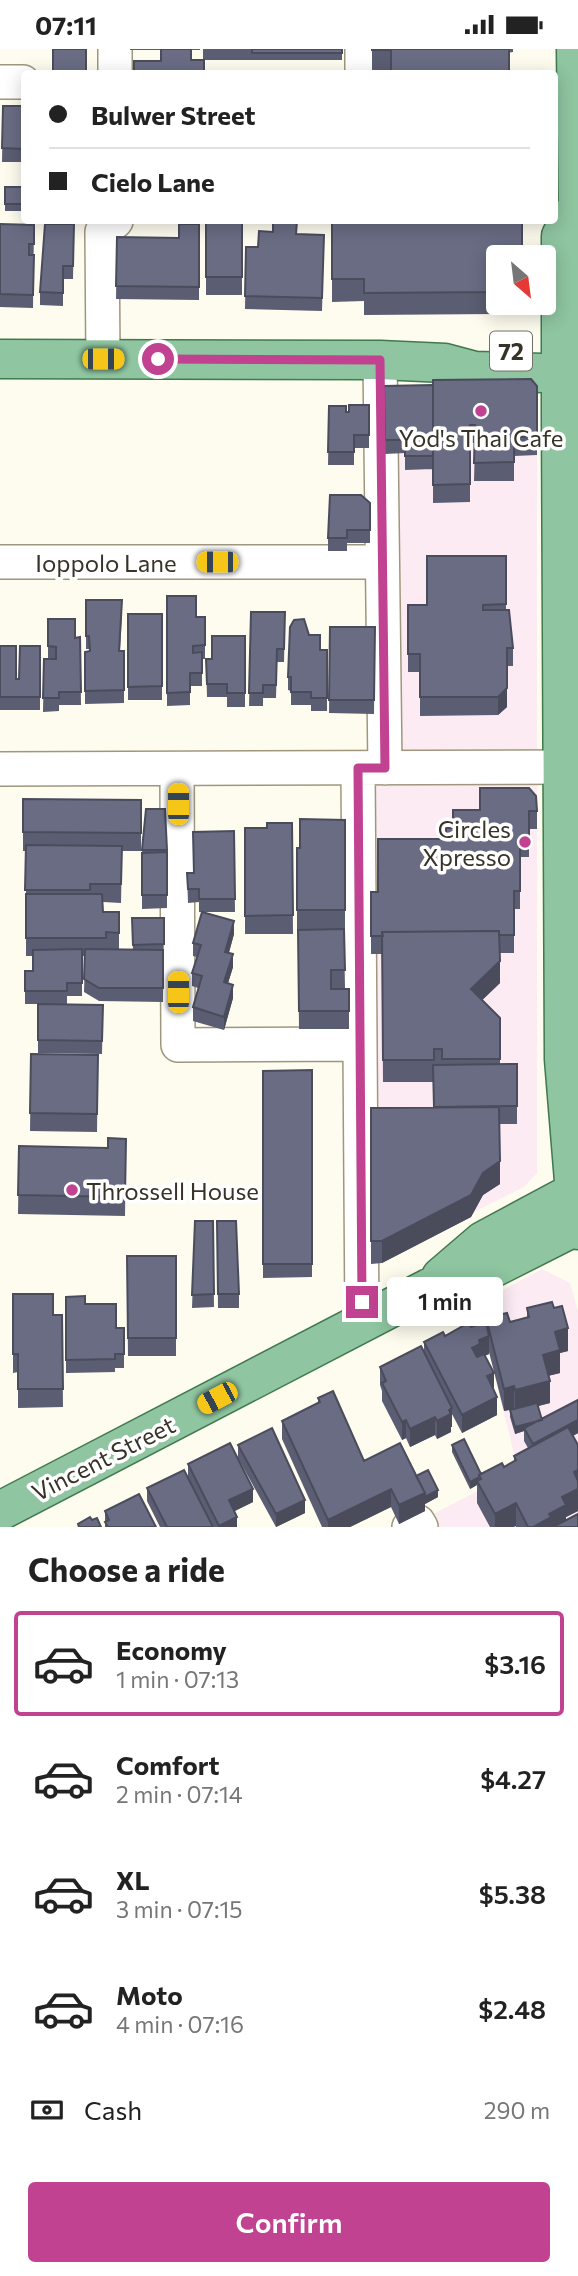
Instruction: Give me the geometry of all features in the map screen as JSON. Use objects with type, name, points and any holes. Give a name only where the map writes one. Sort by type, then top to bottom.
[{"type":"main road","points":[[576,49],[577,211],[561,236],[570,362],[570,767],[564,1059],[577,1213]]},
{"type":"main road","name":"72","points":[[0,359],[380,360],[445,363],[480,351],[570,362]]},
{"type":"main road","name":"Vincent Street","points":[[0,1511],[429,1288],[484,1241],[577,1213]]},
{"type":"street","points":[[115,49],[115,70]]},
{"type":"street","points":[[362,49],[362,70]]},
{"type":"street","points":[[103,359],[102,232],[112,224]]},
{"type":"street","points":[[362,1323],[360,1044],[380,562],[380,360]]},
{"type":"street","name":"Ioppolo Lane","points":[[0,562],[380,562]]},
{"type":"street","points":[[0,769],[570,767]]},
{"type":"street","points":[[177,770],[178,1045],[360,1044]]},
{"type":"street","points":[[409,1527],[418,1522],[421,1527]]},
{"type":"shaded area","points":[[531,398],[537,404],[537,1173],[524,1187],[362,1268],[358,804],[385,768],[380,399]]},
{"type":"shaded area","points":[[542,1269],[570,1283],[578,1311],[578,1527],[421,1527],[418,1522],[518,1470],[477,1304]]},
{"type":"building","points":[[53,49],[86,49],[86,70],[53,70]]},
{"type":"building","points":[[161,49],[191,49],[191,60],[204,60],[204,70],[134,70],[134,61],[161,61]]},
{"type":"building","points":[[252,49],[342,49],[342,53],[252,53]]},
{"type":"building","points":[[509,49],[509,70],[391,70],[391,50],[372,50]]},
{"type":"building","points":[[3,106],[21,106],[21,149],[2,148]]},
{"type":"building","points":[[5,187],[21,187],[21,204],[5,204]]},
{"type":"building","points":[[0,224],[34,225],[34,244],[29,244],[29,255],[34,255],[33,295],[0,294]]},
{"type":"building","points":[[45,224],[74,224],[73,266],[63,266],[63,293],[40,292]]},
{"type":"building","points":[[179,224],[199,224],[199,287],[116,286],[117,237],[179,238]]},
{"type":"building","points":[[206,224],[242,224],[242,277],[206,277]]},
{"type":"building","points":[[273,224],[297,224],[296,234],[324,235],[322,298],[245,296],[246,247],[258,247],[259,231],[273,232]]},
{"type":"building","points":[[332,224],[522,224],[522,245],[486,245],[486,292],[364,293],[364,279],[332,279]]},
{"type":"building","points":[[531,379],[537,386],[537,437],[514,437],[514,462],[474,463],[475,425],[470,425],[470,484],[433,485],[433,380]]},
{"type":"building","points":[[433,385],[433,456],[405,456],[405,440],[385,440],[384,386]]},
{"type":"building","points":[[349,405],[369,405],[369,435],[354,435],[354,452],[328,452],[329,406],[346,406],[346,412],[349,412]]},
{"type":"building","points":[[330,495],[361,495],[370,503],[370,530],[347,530],[347,538],[328,538]]},
{"type":"building","points":[[427,556],[506,556],[506,604],[483,605],[483,610],[509,610],[513,648],[507,648],[507,688],[498,697],[420,697],[420,654],[408,654],[408,605],[427,605]]},
{"type":"building","points":[[167,596],[196,596],[196,617],[205,617],[205,645],[193,646],[193,653],[202,652],[202,673],[190,673],[190,692],[167,693]]},
{"type":"building","points":[[86,600],[122,600],[119,651],[124,651],[124,690],[85,691],[85,652],[90,651],[89,636],[86,636]]},
{"type":"building","points":[[251,612],[285,612],[284,649],[277,649],[276,685],[263,685],[263,693],[249,693]]},
{"type":"building","points":[[128,614],[162,614],[162,686],[128,687]]},
{"type":"building","points":[[48,619],[75,619],[75,638],[80,637],[81,692],[59,692],[59,698],[43,698],[44,659],[56,659],[56,647],[48,646]]},
{"type":"building","points":[[304,619],[309,635],[320,635],[320,650],[327,650],[327,698],[311,698],[311,692],[291,692],[291,677],[288,677],[290,627],[294,620]]},
{"type":"building","points":[[330,627],[375,627],[374,700],[329,700]]},
{"type":"building","points":[[212,636],[245,636],[245,693],[227,693],[227,684],[207,684],[206,659],[212,659]]},
{"type":"building","points":[[0,646],[16,646],[16,679],[19,679],[20,646],[40,646],[40,697],[0,697]]},
{"type":"building","points":[[480,788],[529,788],[536,796],[537,811],[529,811],[529,838],[520,838],[520,891],[514,891],[514,935],[499,935],[499,931],[382,932],[383,936],[371,936],[371,892],[378,892],[378,839],[446,839],[446,828],[453,828],[453,810],[480,810]]},
{"type":"building","points":[[23,799],[141,800],[141,833],[23,832]]},
{"type":"building","points":[[146,809],[165,809],[167,850],[142,850]]},
{"type":"building","points":[[300,819],[345,820],[345,910],[297,910]]},
{"type":"building","points":[[267,823],[292,823],[293,915],[245,916],[245,828],[267,828]]},
{"type":"building","points":[[234,831],[235,899],[199,899],[199,889],[188,889],[187,873],[194,873],[193,832]]},
{"type":"building","points":[[26,845],[122,846],[121,884],[90,884],[90,890],[25,890]]},
{"type":"building","points":[[167,852],[167,895],[142,895],[142,853]]},
{"type":"building","points":[[26,894],[102,894],[103,912],[119,912],[119,933],[106,932],[106,938],[26,938]]},
{"type":"building","points":[[202,912],[234,921],[225,952],[233,954],[224,982],[233,985],[224,1017],[193,1007],[202,976],[192,973],[201,945],[193,943]]},
{"type":"building","points":[[132,918],[164,918],[164,944],[133,945]]},
{"type":"building","points":[[344,929],[345,970],[331,970],[331,989],[349,989],[349,1011],[299,1011],[298,930]]},
{"type":"building","points":[[499,931],[500,961],[471,989],[500,1018],[500,1059],[442,1059],[442,1049],[434,1049],[434,1060],[383,1060],[382,932]]},
{"type":"building","points":[[82,949],[82,983],[67,983],[67,991],[25,991],[25,971],[33,971],[33,950]]},
{"type":"building","points":[[85,949],[163,950],[163,988],[99,988],[84,979]]},
{"type":"building","points":[[38,1004],[103,1005],[102,1041],[38,1040]]},
{"type":"building","points":[[31,1054],[98,1055],[97,1114],[30,1113]]},
{"type":"building","points":[[517,1064],[517,1106],[434,1107],[433,1065]]},
{"type":"building","points":[[312,1070],[312,1264],[263,1264],[263,1071]]},
{"type":"building","points":[[499,1107],[500,1161],[483,1173],[471,1195],[382,1241],[371,1241],[371,1108]]},
{"type":"building","name":"Throssell House","points":[[108,1138],[126,1139],[125,1197],[18,1195],[19,1146],[108,1148]]},
{"type":"building","points":[[195,1221],[213,1221],[214,1294],[192,1295]]},
{"type":"building","points":[[217,1221],[236,1221],[239,1294],[218,1294]]},
{"type":"building","points":[[127,1256],[176,1256],[176,1338],[128,1338]]},
{"type":"building","points":[[13,1294],[53,1294],[53,1315],[62,1315],[63,1389],[18,1389],[18,1354],[13,1354]]},
{"type":"building","points":[[85,1296],[85,1304],[116,1304],[116,1328],[124,1328],[124,1354],[115,1354],[115,1359],[66,1360],[66,1297]]},
{"type":"building","points":[[552,1302],[554,1308],[562,1306],[568,1328],[555,1332],[560,1350],[543,1355],[550,1381],[515,1390],[514,1386],[504,1389],[486,1318],[507,1313],[510,1322],[529,1317],[527,1308]]},
{"type":"building","points":[[486,1322],[489,1336],[479,1340],[480,1344],[472,1348],[477,1357],[484,1354],[494,1373],[487,1376],[497,1397],[462,1415],[424,1342],[443,1332],[445,1336],[468,1323],[471,1327]]},
{"type":"building","points":[[421,1346],[452,1408],[449,1410],[451,1414],[437,1421],[435,1417],[410,1429],[406,1420],[402,1422],[382,1383],[386,1381],[380,1367]]},
{"type":"building","points":[[333,1391],[364,1461],[400,1443],[425,1493],[399,1505],[391,1489],[328,1520],[282,1421],[320,1402],[318,1398]]},
{"type":"building","points":[[578,1400],[578,1420],[533,1444],[524,1428]]},
{"type":"building","points":[[537,1403],[542,1420],[515,1427],[510,1410]]},
{"type":"building","points":[[568,1427],[578,1445],[578,1470],[574,1472],[578,1489],[562,1497],[566,1505],[533,1527],[528,1527],[516,1503],[495,1514],[477,1481],[481,1479],[479,1475],[502,1463],[504,1467],[516,1460],[514,1456]]},
{"type":"building","points":[[272,1428],[305,1500],[276,1514],[238,1445]]},
{"type":"building","points":[[464,1439],[481,1474],[470,1482],[452,1445]]},
{"type":"building","points":[[230,1443],[253,1489],[229,1500],[237,1517],[219,1526],[188,1464]]},
{"type":"building","points":[[184,1470],[213,1527],[167,1527],[147,1488]]},
{"type":"building","points":[[428,1470],[438,1490],[425,1497],[416,1476]]},
{"type":"building","points":[[139,1494],[156,1527],[108,1527],[105,1522],[109,1520],[105,1511]]},
{"type":"building","points":[[578,1514],[578,1527],[553,1527]]},
{"type":"building","points":[[90,1517],[92,1520],[97,1518],[101,1527],[79,1527],[78,1524]]},
{"type":"place","name":"Yod's Thai Cafe","points":[[481,411]]},
{"type":"place","name":"Circles Xpresso","points":[[525,842]]},
{"type":"place","name":"Throssell House","points":[[72,1190]]},
{"type":"route","points":[[158,359],[380,360],[380,562],[385,768],[358,768],[362,1302]]}]
